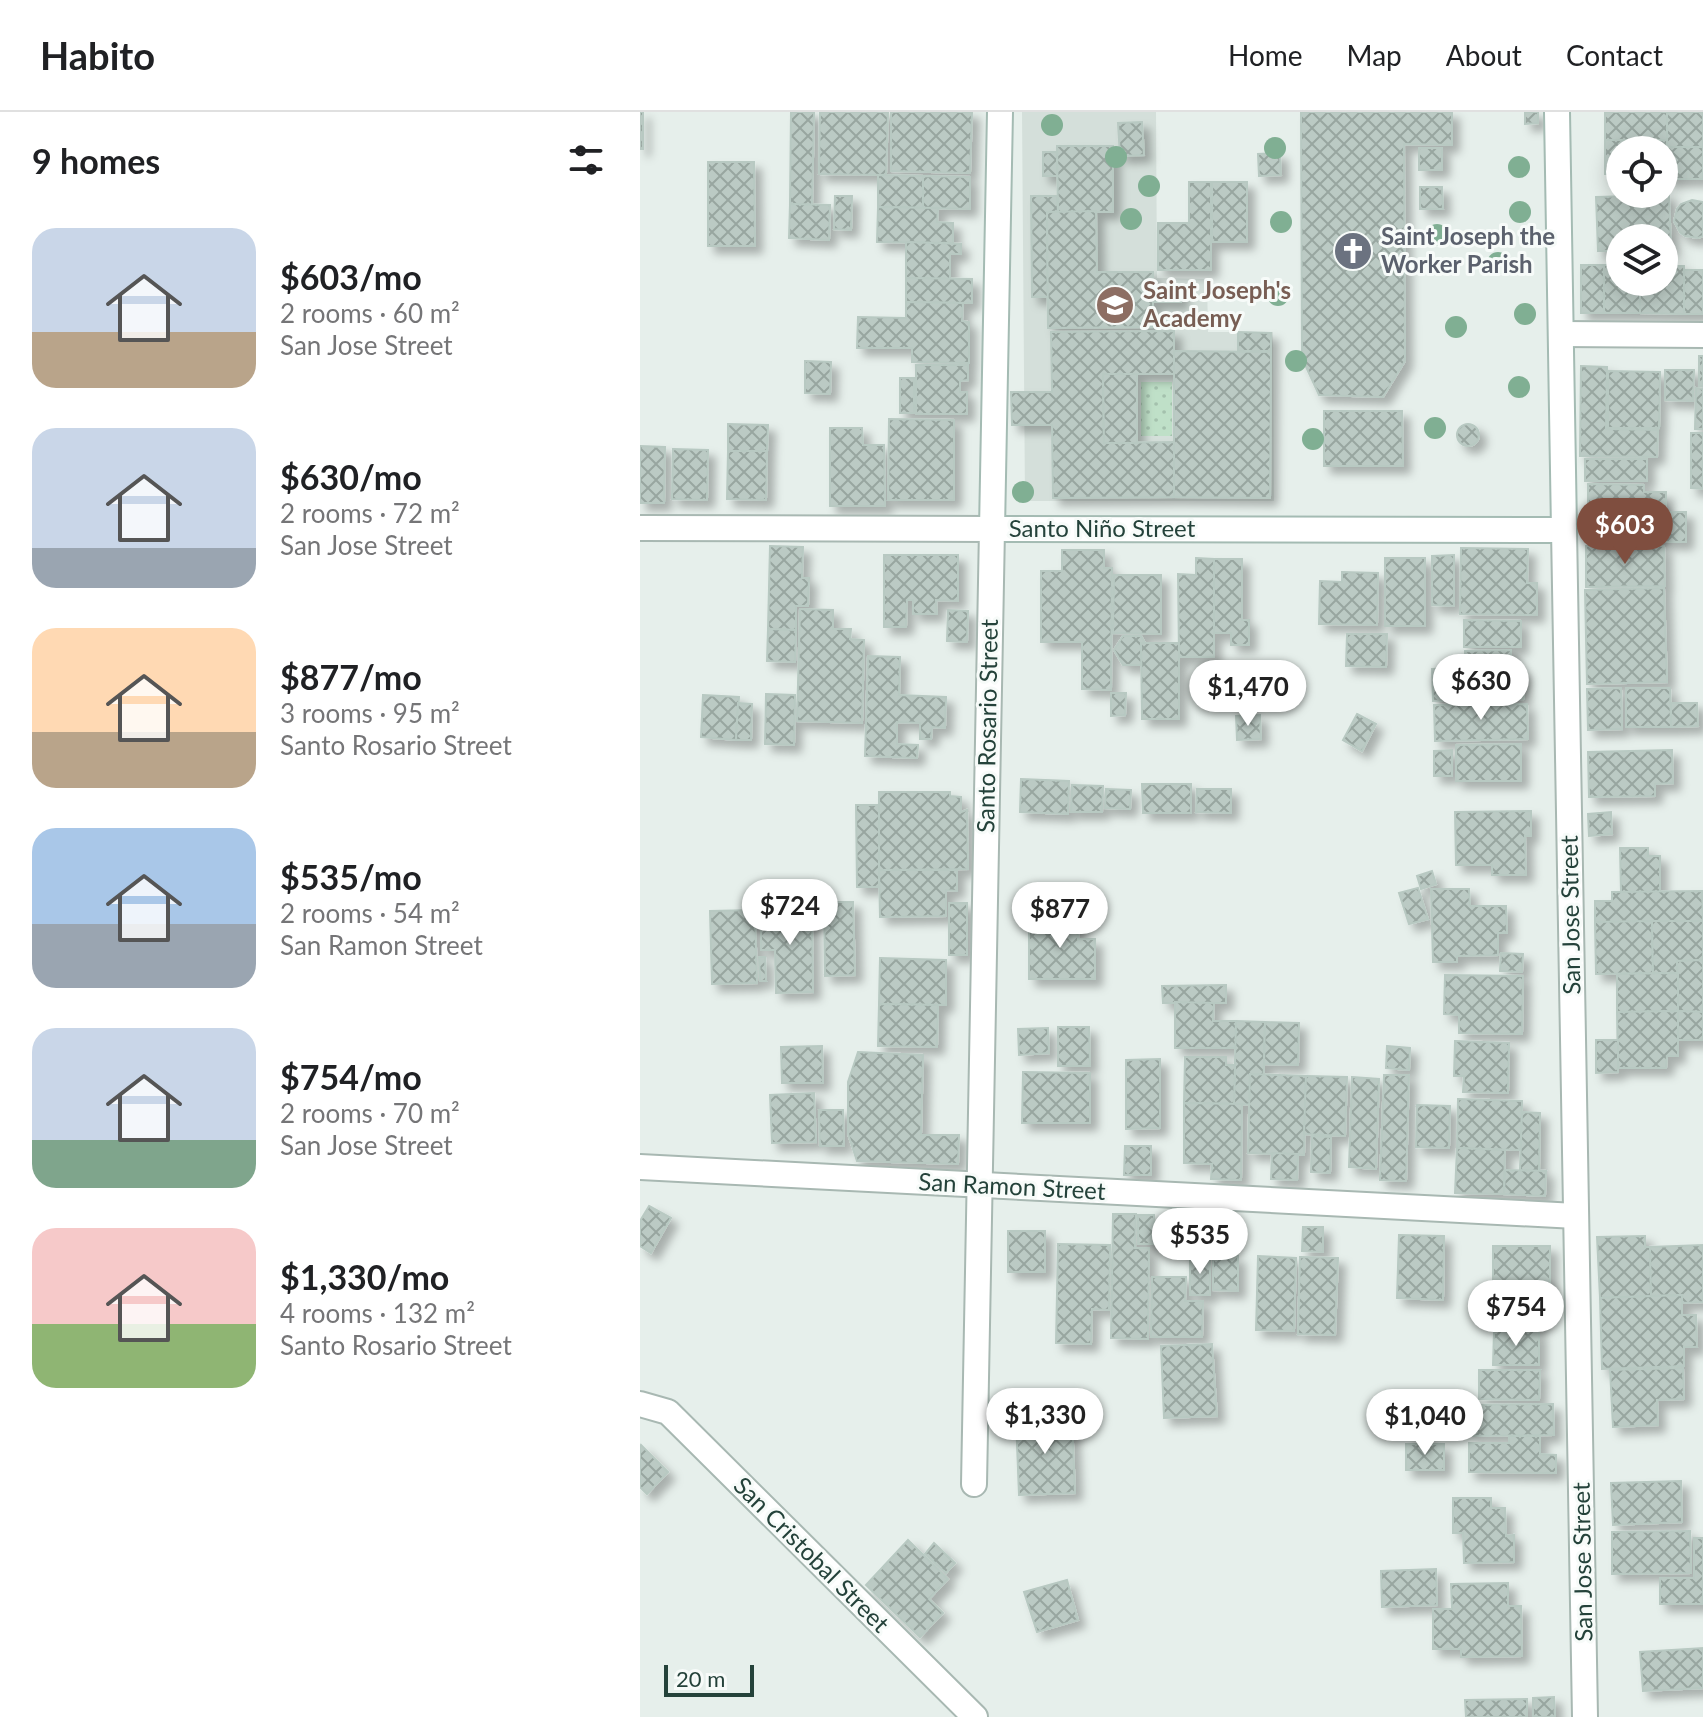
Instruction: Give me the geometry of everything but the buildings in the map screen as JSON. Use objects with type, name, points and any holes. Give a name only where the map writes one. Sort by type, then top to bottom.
[{"type":"street","name":"Santo Rosario Street","points":[[974,1484],[1000,112]]},
{"type":"street","name":"San Jose Street","points":[[1557,112],[1585,1717]]},
{"type":"street","points":[[1561,334],[1703,335]]},
{"type":"street","name":"Santo Niño Street","points":[[640,528],[1564,530]]},
{"type":"street","name":"San Ramon Street","points":[[640,1167],[1576,1216]]},
{"type":"street","name":"San Cristobal Street","points":[[640,1404],[668,1412],[975,1717]]},
{"type":"shaded area","name":"Saint Joseph's Academy","points":[[1022,112],[1156,112],[1157,278],[1207,279],[1208,332],[1273,332],[1274,501],[1025,501]]},
{"type":"green space","points":[[1141,382],[1172,382],[1172,436],[1141,436]]},
{"type":"place","name":"Saint Joseph the Worker Parish","points":[[1353,251]]},
{"type":"place","name":"Saint Joseph's Academy","points":[[1115,305]]}]
